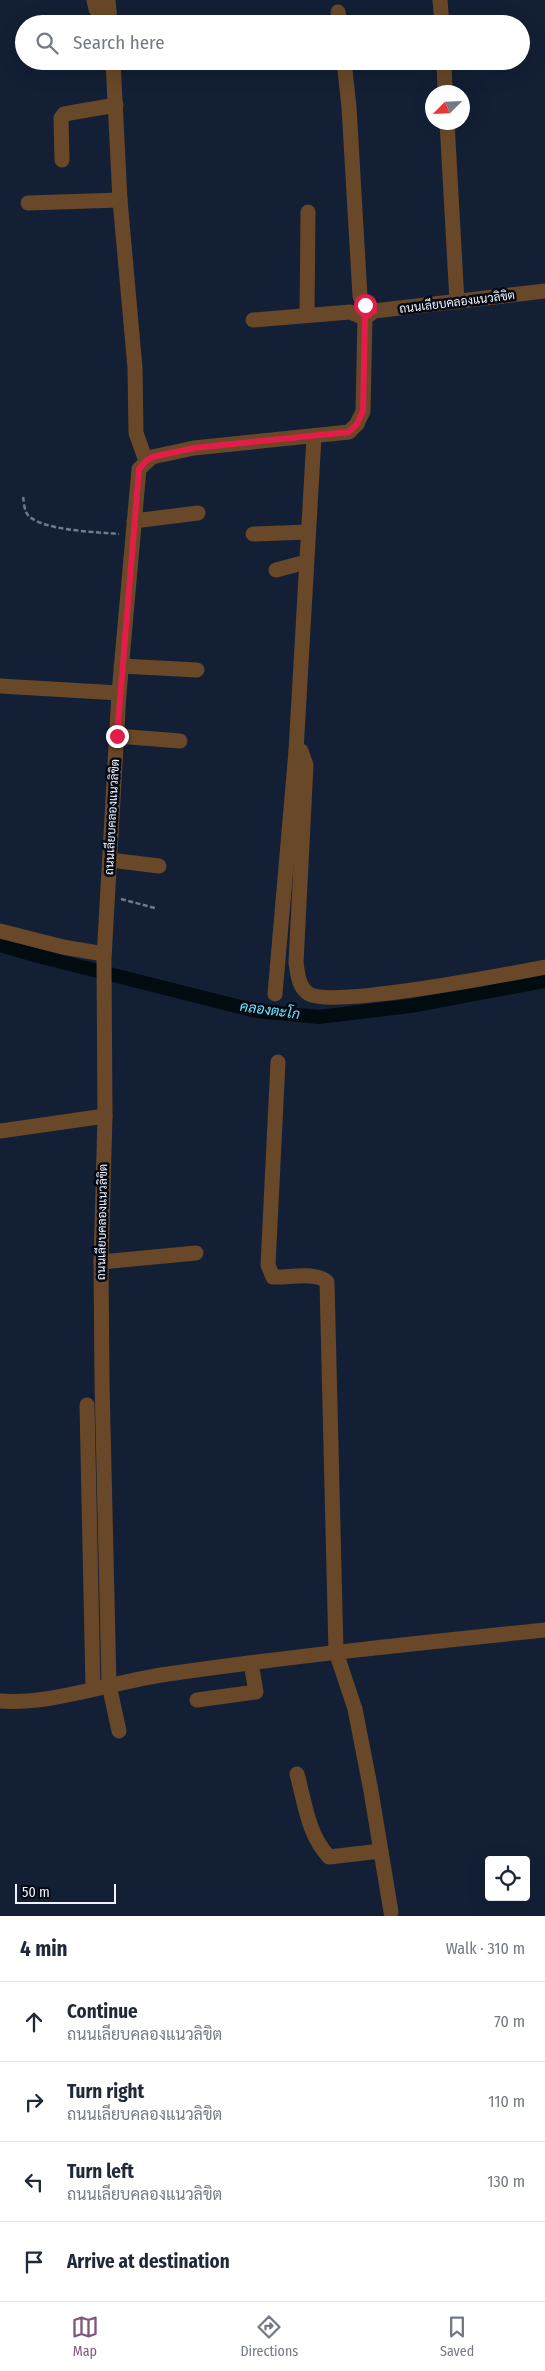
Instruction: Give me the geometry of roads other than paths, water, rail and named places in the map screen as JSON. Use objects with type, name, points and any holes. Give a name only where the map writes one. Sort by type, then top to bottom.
[{"type":"street","points":[[94,0],[96,9],[109,12]]},
{"type":"street","points":[[440,0],[441,15]]},
{"type":"street","points":[[114,70],[120,200],[135,368],[136,433],[146,461],[152,457],[194,448],[349,432],[357,424],[363,411],[370,314],[360,296],[349,107],[345,70]]},
{"type":"street","points":[[444,70],[445,85]]},
{"type":"street","points":[[62,160],[61,118],[64,114],[116,105]]},
{"type":"street","points":[[447,130],[457,302]]},
{"type":"street","points":[[28,203],[120,200]]},
{"type":"street","points":[[307,315],[308,212]]},
{"type":"street","name":"ถนนเลียบคลองแนวลิขิต","points":[[253,320],[350,312],[370,314],[545,291]]},
{"type":"street","points":[[275,994],[296,751],[314,437]]},
{"type":"street","name":"ถนนเลียบคลองแนวลิขิต","points":[[119,1731],[109,1685],[104,1476],[101,1262],[105,1116],[104,956],[119,693],[133,528],[139,469],[146,461]]},
{"type":"street","points":[[133,528],[198,513]]},
{"type":"street","points":[[253,534],[308,532]]},
{"type":"street","points":[[276,570],[306,562]]},
{"type":"street","points":[[122,666],[197,670]]},
{"type":"street","points":[[0,686],[119,693]]},
{"type":"street","points":[[117,736],[180,742]]},
{"type":"street","points":[[296,751],[302,751],[306,765],[296,963],[298,979],[308,993],[314,996],[373,994],[461,984],[545,967]]},
{"type":"street","points":[[110,860],[159,866]]},
{"type":"street","points":[[0,931],[104,956]]},
{"type":"street","points":[[278,1062],[268,1265],[273,1277],[310,1276],[324,1278],[327,1282],[329,1296],[336,1652],[354,1709],[391,1912]]},
{"type":"street","points":[[0,1131],[105,1116]]},
{"type":"street","points":[[101,1262],[196,1253]]},
{"type":"street","points":[[87,1405],[87,1478],[93,1688]]},
{"type":"street","points":[[87,1478],[104,1476]]},
{"type":"street","points":[[0,1701],[39,1700],[166,1674],[336,1652],[545,1630]]},
{"type":"street","points":[[197,1700],[256,1692],[251,1663]]},
{"type":"street","points":[[297,1774],[312,1832],[318,1846],[329,1857],[381,1851]]},
{"type":"waterway","name":"คลองตะโก","points":[[0,945],[256,1011],[319,1017],[410,1006],[545,981]]}]
